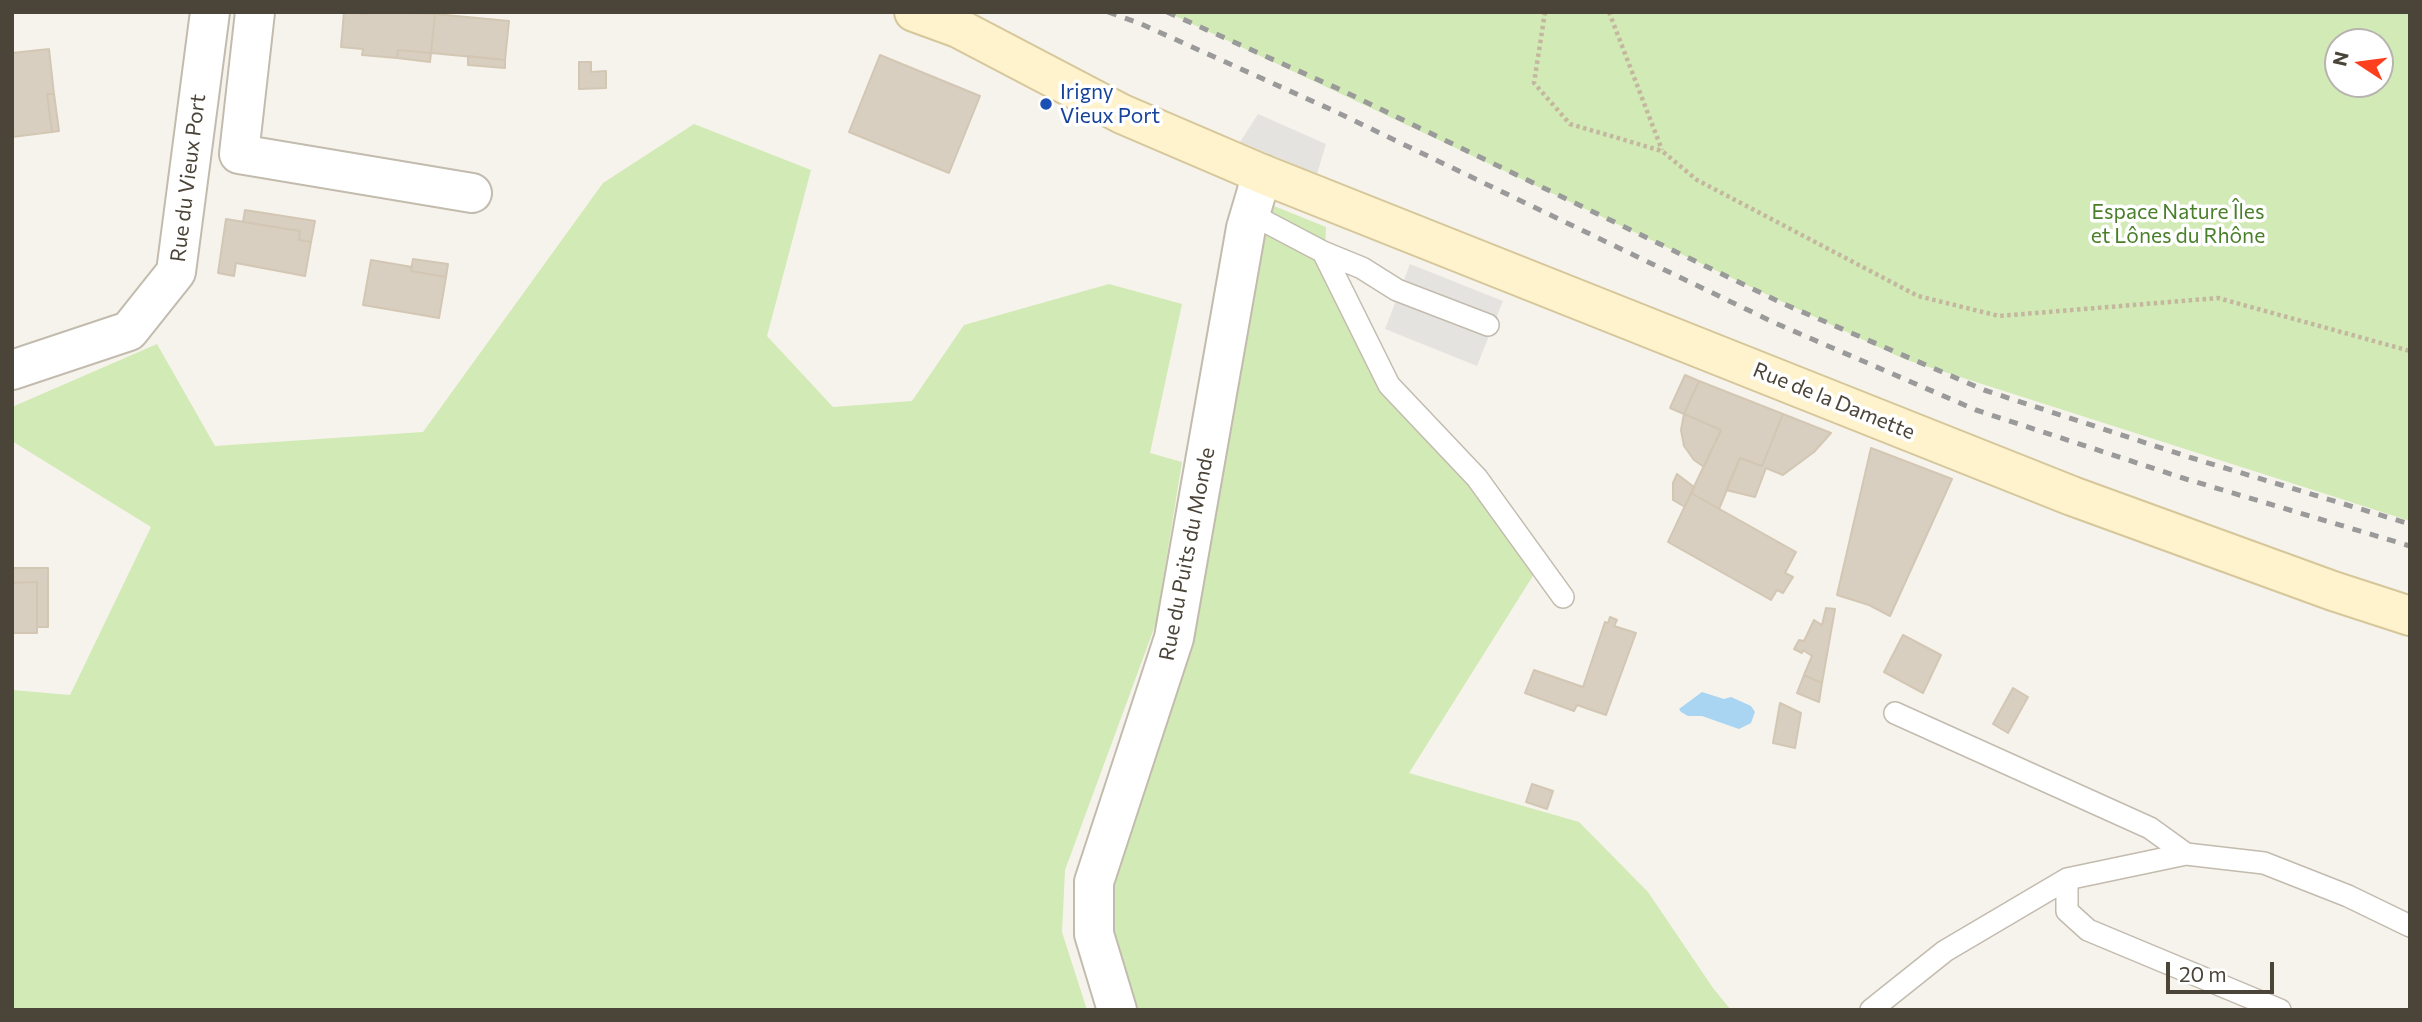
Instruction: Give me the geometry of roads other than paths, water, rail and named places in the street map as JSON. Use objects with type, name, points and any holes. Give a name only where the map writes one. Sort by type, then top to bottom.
[{"type":"main road","points":[[914,12],[958,28],[1122,114],[1262,174]]},
{"type":"main road","name":"Rue de la Damette","points":[[1262,174],[2072,496],[2333,591],[2410,615]]},
{"type":"street","name":"Rue du Vieux Port","points":[[12,370],[130,331],[176,272],[210,12]]},
{"type":"street","points":[[255,12],[239,154],[472,193]]},
{"type":"street","name":"Rue du Puits du Monde","points":[[1117,1010],[1094,934],[1094,882],[1174,638],[1249,213],[1262,174]]},
{"type":"lane","points":[[1249,213],[1323,252],[1362,268],[1397,289],[1488,325]]},
{"type":"lane","points":[[1323,252],[1389,385],[1478,478],[1563,597]]},
{"type":"lane","points":[[1895,713],[2150,828],[2186,854]]},
{"type":"lane","points":[[1871,1010],[1945,951],[2067,879],[2186,854],[2264,863],[2347,896],[2410,926]]},
{"type":"lane","points":[[2067,879],[2067,911],[2088,930],[2280,1010]]},
{"type":"water","points":[[1702,692],[1724,699],[1731,697],[1751,706],[1755,712],[1751,723],[1739,729],[1681,712],[1679,709]]},
{"type":"railway","points":[[1108,12],[1139,23],[1332,110],[1775,323],[1976,410],[2186,479],[2410,546]]},
{"type":"railway","points":[[1167,12],[1341,90],[1784,304],[1984,390],[2192,458],[2410,524]]},
{"type":"place","name":"Irigny Vieux Port","points":[[1046,104]]},
{"type":"park label","name":"Espace Nature Îles et Lônes du Rhône","points":[[2178,224]]}]
